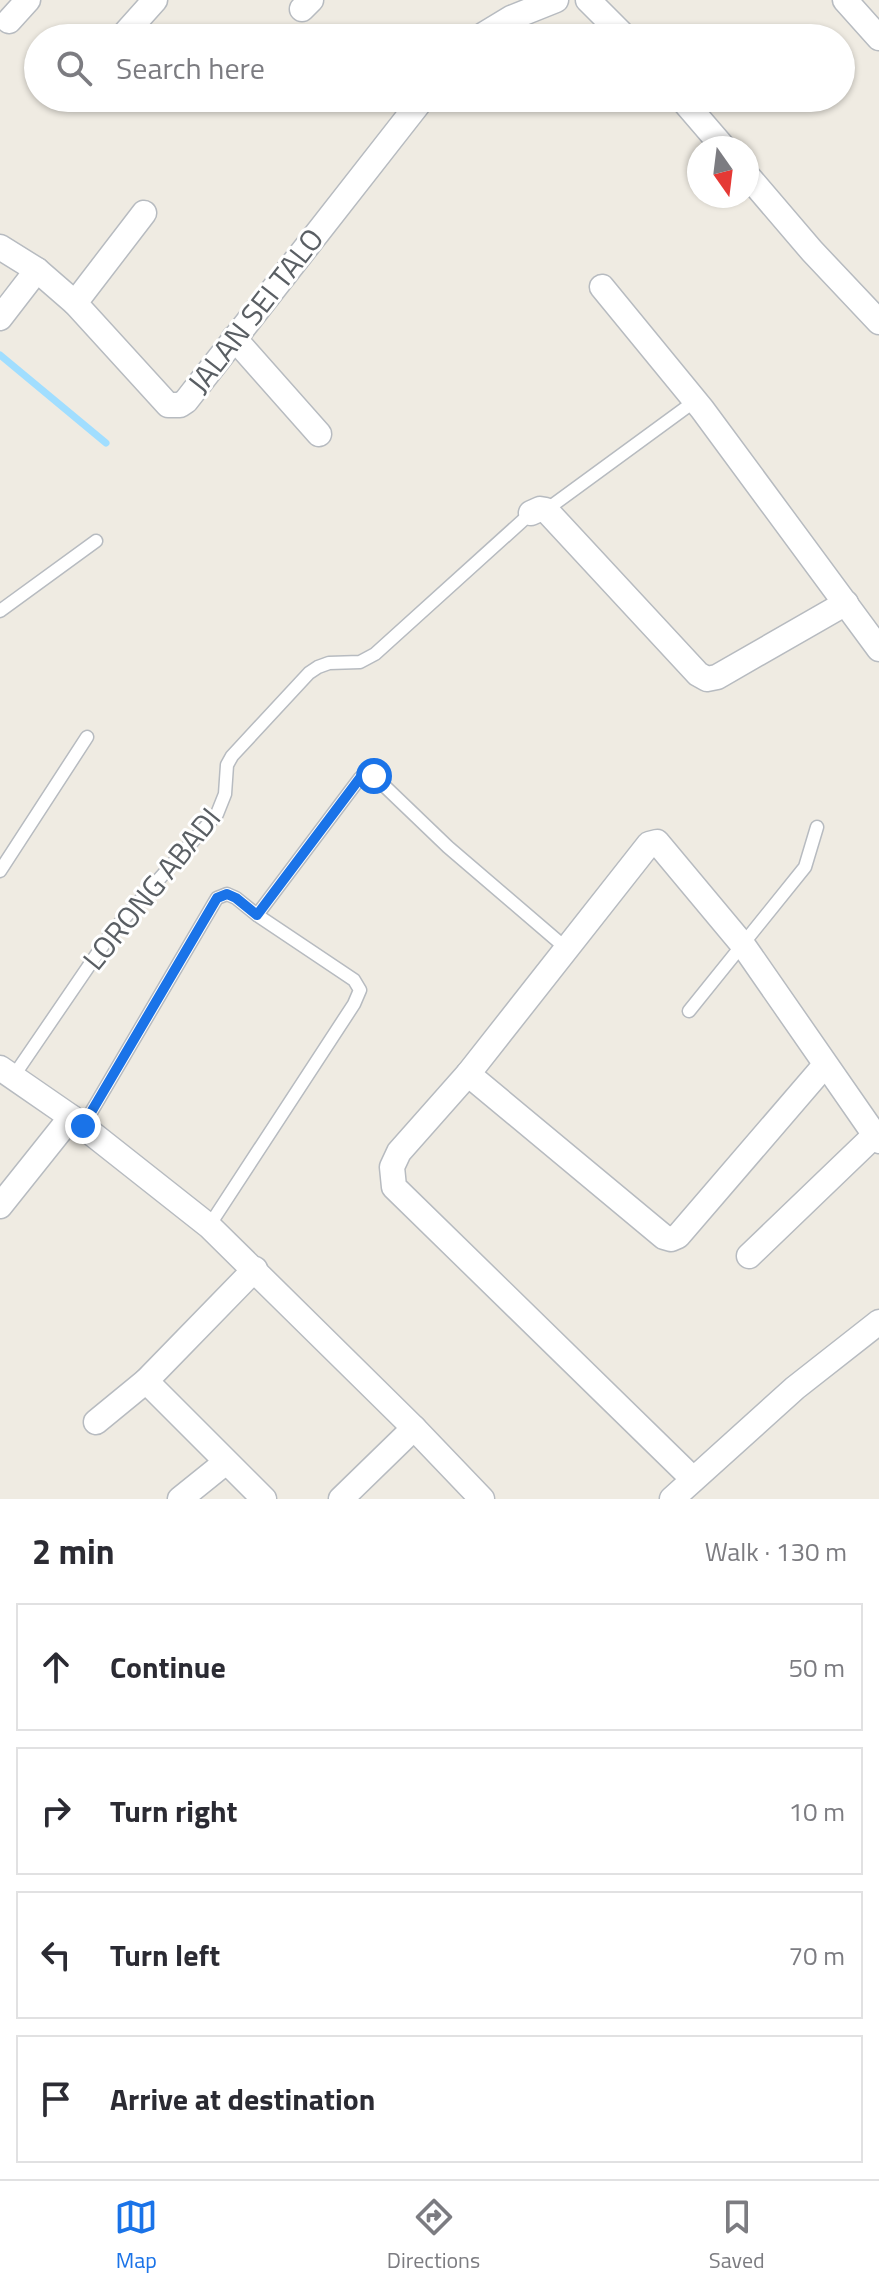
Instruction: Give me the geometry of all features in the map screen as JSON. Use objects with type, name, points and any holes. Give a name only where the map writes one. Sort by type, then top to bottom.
[{"type":"street","points":[[9,21],[28,0]]},
{"type":"street","points":[[134,24],[155,0]]},
{"type":"street","points":[[588,0],[612,24]]},
{"type":"street","points":[[845,0],[879,38]]},
{"type":"street","points":[[501,24],[552,1]]},
{"type":"street","name":"JALAN SEI TALO","points":[[0,247],[37,270],[75,303],[168,405],[180,405],[412,112]]},
{"type":"street","points":[[693,112],[714,136]]},
{"type":"street","points":[[759,189],[879,322]]},
{"type":"street","points":[[75,303],[144,213]]},
{"type":"street","points":[[0,318],[37,270]]},
{"type":"street","points":[[602,287],[695,401],[879,649]]},
{"type":"street","points":[[234,338],[319,434]]},
{"type":"street","points":[[538,512],[707,679],[717,677],[846,603]]},
{"type":"street","points":[[693,1479],[394,1187],[392,1167],[399,1152],[468,1074],[653,842],[657,842],[743,945],[877,1137],[749,1256]]},
{"type":"street","points":[[468,1074],[664,1237],[671,1239],[678,1236],[825,1065]]},
{"type":"street","points":[[6,1073],[77,1122],[209,1226],[482,1499]]},
{"type":"street","points":[[0,1206],[77,1122]]},
{"type":"street","points":[[96,1422],[146,1381],[255,1269]]},
{"type":"street","points":[[672,1499],[795,1388],[879,1322]]},
{"type":"street","points":[[146,1381],[264,1499]]},
{"type":"street","points":[[341,1499],[414,1428]]},
{"type":"street","points":[[180,1499],[226,1462]]},
{"type":"lane","name":"LORONG ABADI","points":[[6,1073],[112,932],[217,814],[225,794],[227,765],[232,756],[309,673],[329,663],[360,662],[375,654],[538,512],[695,401]]},
{"type":"lane","points":[[0,611],[96,541]]},
{"type":"lane","points":[[0,871],[87,737]]},
{"type":"lane","points":[[257,915],[360,778],[370,775],[567,949]]},
{"type":"lane","points":[[689,1011],[805,867],[817,827]]},
{"type":"lane","points":[[77,1122],[217,898],[227,894],[236,898],[354,980],[360,990],[354,1004],[209,1226]]},
{"type":"waterway","points":[[0,355],[106,443]]},
{"type":"route","points":[[83,1126],[217,898],[227,894],[257,915],[360,778],[374,776]]}]
